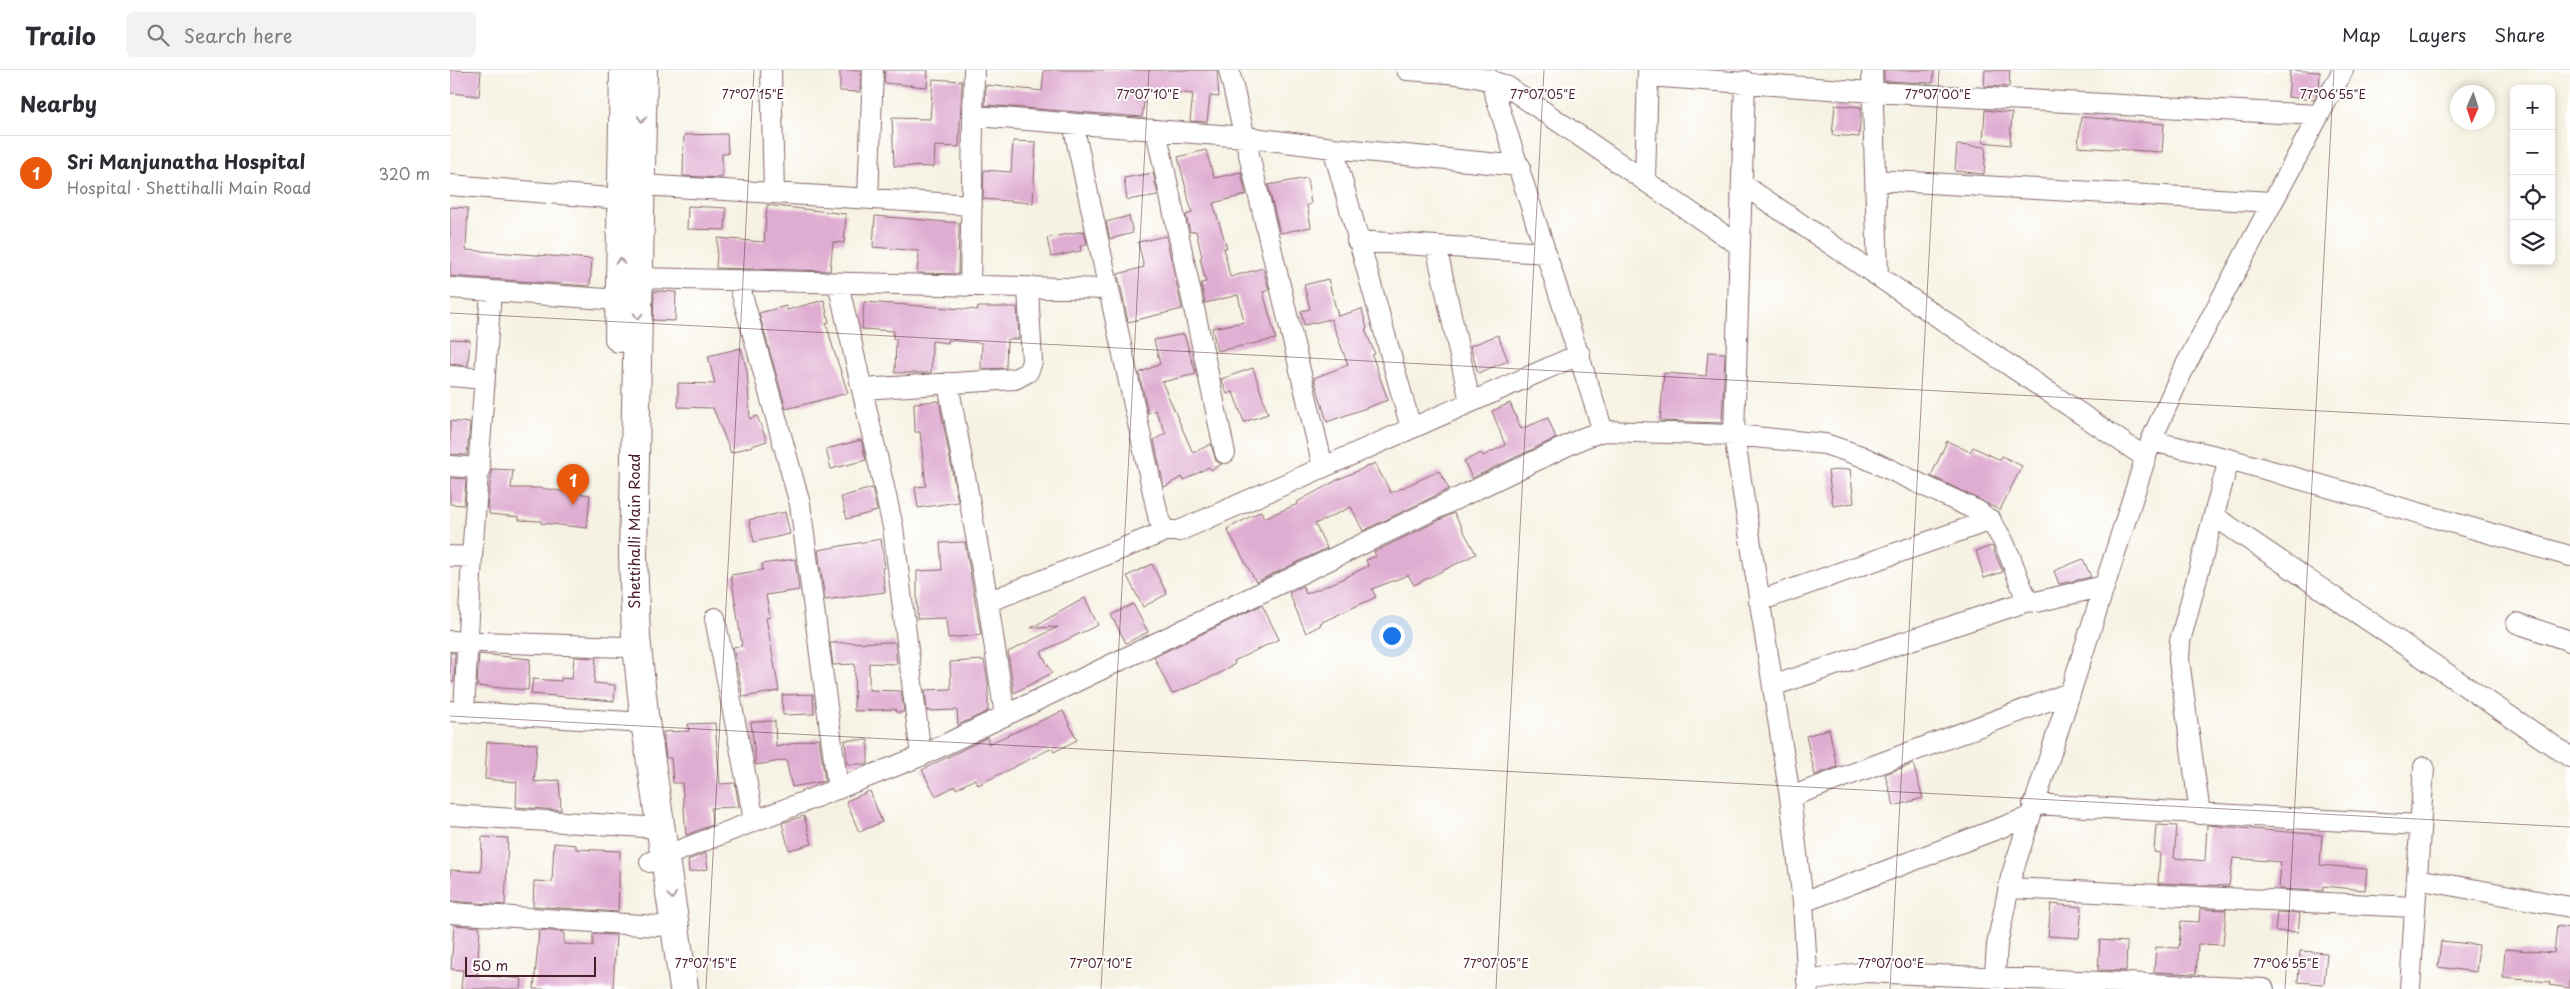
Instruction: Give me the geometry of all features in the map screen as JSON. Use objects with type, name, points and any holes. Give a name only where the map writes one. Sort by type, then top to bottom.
[{"type":"main road","name":"Shettihalli Main Road","points":[[624,70],[631,192],[639,278],[633,555],[638,723]]},
{"type":"main road","name":"Shettihalli Main Road","points":[[643,70],[620,300],[618,575],[624,647],[638,723],[658,859],[684,989]]},
{"type":"main road","name":"Shettihalli Main Road","points":[[658,859],[658,926],[668,989]]},
{"type":"street","points":[[770,70],[774,192]]},
{"type":"street","points":[[868,198],[873,70]]},
{"type":"street","points":[[970,286],[975,116],[974,70]]},
{"type":"street","points":[[1229,70],[1323,467]]},
{"type":"street","points":[[1407,70],[1490,79],[1508,87],[1740,246]]},
{"type":"street","points":[[1872,70],[1878,276]]},
{"type":"street","points":[[1995,983],[1997,945],[2009,888],[2031,810],[2149,449],[2180,376],[2343,70]]},
{"type":"street","points":[[1645,180],[1648,73],[1872,92],[2319,115]]},
{"type":"street","points":[[1490,79],[1520,166],[1603,431]]},
{"type":"street","points":[[1746,81],[1734,435],[1759,601],[1775,685],[1790,797],[1803,902],[1807,985],[1866,972],[1995,983],[2264,989]]},
{"type":"street","points":[[975,116],[1245,137],[1333,148],[1520,166]]},
{"type":"street","points":[[1073,124],[1159,520],[1166,531]]},
{"type":"street","points":[[1156,130],[1226,453]]},
{"type":"street","points":[[1333,148],[1357,242],[1411,428]]},
{"type":"street","points":[[1875,180],[2272,202]]},
{"type":"street","points":[[1742,184],[1878,276],[2149,449],[2229,459],[2570,556]]},
{"type":"street","points":[[450,185],[631,192],[774,192],[972,205]]},
{"type":"street","points":[[1357,242],[1546,252]]},
{"type":"street","points":[[1436,246],[1470,402]]},
{"type":"street","points":[[639,278],[1108,289]]},
{"type":"street","points":[[738,280],[800,504],[838,789]]},
{"type":"street","points":[[838,282],[893,527],[921,756]]},
{"type":"street","points":[[450,288],[620,300]]},
{"type":"street","points":[[863,389],[1016,379],[1028,372],[1032,362],[1028,288]]},
{"type":"street","points":[[491,291],[480,468],[472,558],[459,641],[457,712],[638,723]]},
{"type":"street","points":[[988,602],[1166,531],[1179,531],[1580,354]]},
{"type":"street","points":[[450,376],[485,379]]},
{"type":"street","points":[[948,383],[988,602],[1005,716]]},
{"type":"street","points":[[658,859],[921,756],[1583,438],[1603,431],[1734,435],[1825,444],[1861,456],[1978,511],[1991,520],[1999,532],[2028,601]]},
{"type":"street","points":[[2200,814],[2179,660],[2180,642],[2229,459]]},
{"type":"street","points":[[450,466],[480,468]]},
{"type":"street","points":[[2214,516],[2570,757]]},
{"type":"street","points":[[1759,601],[1991,520]]},
{"type":"street","points":[[450,556],[472,558]]},
{"type":"street","points":[[1775,685],[2028,601],[2036,602],[2104,586]]},
{"type":"street","points":[[715,618],[754,820]]},
{"type":"street","points":[[2517,623],[2570,641]]},
{"type":"street","points":[[459,641],[624,647]]},
{"type":"street","points":[[1790,797],[2069,693]]},
{"type":"street","points":[[2410,989],[2424,767]]},
{"type":"street","points":[[1803,902],[2031,810],[2200,814],[2420,824]]},
{"type":"street","points":[[450,815],[653,828]]},
{"type":"street","points":[[2416,879],[2570,907]]},
{"type":"street","points":[[2009,888],[2415,907]]},
{"type":"street","points":[[450,912],[658,926]]},
{"type":"building","points":[[450,70],[481,71],[479,96],[450,93]]},
{"type":"building","points":[[840,70],[861,70],[860,92],[840,91]]},
{"type":"building","points":[[885,70],[928,70],[927,87],[884,83]]},
{"type":"building","points":[[1044,70],[1217,70],[1219,97],[1210,96],[1207,122],[1190,121],[1193,94],[1146,89],[1142,117],[985,105],[986,85],[1042,91]]},
{"type":"building","points":[[1884,70],[1934,70],[1933,83],[1884,81]]},
{"type":"building","points":[[1985,70],[2010,70],[2009,87],[1984,86]]},
{"type":"building","points":[[2290,70],[2320,72],[2319,91],[2314,100],[2288,97]]},
{"type":"building","points":[[933,79],[962,81],[959,147],[935,146],[934,167],[894,166],[892,118],[930,119]]},
{"type":"building","points":[[1835,105],[1861,107],[1859,137],[1832,135]]},
{"type":"building","points":[[1985,110],[2012,113],[2010,145],[1983,142]]},
{"type":"building","points":[[2081,117],[2164,124],[2162,152],[2078,147]]},
{"type":"building","points":[[727,134],[728,154],[722,154],[722,178],[683,176],[684,135]]},
{"type":"building","points":[[1013,141],[1036,142],[1033,203],[983,199],[984,170],[1011,172]]},
{"type":"building","points":[[1957,145],[1986,147],[1984,174],[1955,171]]},
{"type":"building","points":[[1206,150],[1214,178],[1241,172],[1246,195],[1213,203],[1227,248],[1224,248],[1230,277],[1263,268],[1269,290],[1263,292],[1276,339],[1217,351],[1212,328],[1244,322],[1238,295],[1205,303],[1201,283],[1206,282],[1200,258],[1202,257],[1196,231],[1190,232],[1186,215],[1192,213],[1178,157]]},
{"type":"building","points":[[1153,173],[1158,195],[1127,200],[1124,178]]},
{"type":"building","points":[[1307,178],[1311,204],[1307,205],[1311,227],[1280,233],[1268,185]]},
{"type":"building","points":[[767,205],[846,214],[844,243],[833,242],[830,271],[716,268],[718,238],[764,242]]},
{"type":"building","points":[[688,206],[726,208],[725,230],[687,229]]},
{"type":"building","points":[[450,207],[468,208],[466,250],[592,259],[590,286],[450,276]]},
{"type":"building","points":[[875,216],[959,223],[958,274],[917,273],[919,251],[873,247]]},
{"type":"building","points":[[1129,216],[1133,233],[1110,239],[1106,222]]},
{"type":"building","points":[[1084,231],[1087,244],[1080,246],[1081,251],[1051,257],[1047,238]]},
{"type":"building","points":[[1166,236],[1182,309],[1128,322],[1118,274],[1144,267],[1138,242]]},
{"type":"building","points":[[1328,279],[1338,316],[1362,309],[1367,329],[1365,329],[1375,354],[1372,355],[1388,400],[1327,422],[1314,378],[1348,365],[1331,319],[1304,325],[1301,311],[1310,309],[1304,285]]},
{"type":"building","points":[[654,291],[676,292],[675,321],[653,320]]},
{"type":"building","points":[[824,300],[829,322],[826,323],[848,393],[786,409],[759,313],[786,306],[787,310]]},
{"type":"building","points":[[864,302],[978,310],[978,307],[1017,307],[1019,339],[1007,339],[1006,368],[981,369],[982,343],[948,340],[948,343],[932,341],[931,373],[895,373],[896,339],[893,339],[894,331],[862,329]]},
{"type":"building","points":[[1184,334],[1196,374],[1162,382],[1193,453],[1211,444],[1216,461],[1222,464],[1211,470],[1209,467],[1184,480],[1182,477],[1164,487],[1154,440],[1166,433],[1155,410],[1148,413],[1139,373],[1160,364],[1154,340]]},
{"type":"building","points":[[1498,335],[1508,361],[1478,373],[1470,346]]},
{"type":"building","points":[[450,339],[470,340],[468,366],[450,364]]},
{"type":"building","points":[[741,348],[747,371],[750,419],[757,416],[767,441],[731,453],[713,408],[678,407],[678,383],[715,384],[708,356]]},
{"type":"building","points":[[1708,352],[1725,353],[1722,423],[1660,421],[1664,373],[1706,376]]},
{"type":"building","points":[[1253,368],[1268,414],[1244,422],[1233,392],[1227,394],[1221,379]]},
{"type":"building","points":[[939,401],[958,502],[918,508],[915,487],[926,486],[920,432],[915,432],[914,403]]},
{"type":"building","points":[[1510,403],[1521,429],[1548,418],[1556,438],[1472,478],[1464,461],[1481,453],[1483,456],[1505,445],[1492,411]]},
{"type":"building","points":[[450,421],[470,423],[467,455],[450,454]]},
{"type":"building","points":[[861,440],[866,460],[831,469],[826,449]]},
{"type":"building","points":[[1947,441],[1970,452],[1973,447],[2000,460],[2002,456],[2022,466],[2000,510],[1931,476]]},
{"type":"building","points":[[1375,463],[1391,493],[1439,471],[1449,489],[1363,531],[1351,507],[1315,524],[1327,548],[1256,582],[1227,529],[1261,511],[1264,518],[1298,504],[1297,502],[1337,480]]},
{"type":"building","points":[[492,469],[513,470],[511,488],[539,488],[590,495],[587,528],[541,523],[541,521],[519,520],[519,517],[489,514],[489,508],[487,508]]},
{"type":"building","points":[[1850,469],[1854,503],[1833,506],[1828,471]]},
{"type":"building","points":[[450,478],[466,479],[464,505],[450,504]]},
{"type":"building","points":[[872,488],[877,511],[847,519],[841,497]]},
{"type":"building","points":[[785,512],[790,534],[754,542],[749,520]]},
{"type":"building","points":[[1454,513],[1476,554],[1414,585],[1408,575],[1372,589],[1376,597],[1320,623],[1321,625],[1306,633],[1289,593],[1303,586],[1306,594],[1338,581],[1368,566],[1366,560],[1376,556],[1374,552]]},
{"type":"building","points":[[881,539],[885,568],[882,568],[885,592],[825,600],[818,550]]},
{"type":"building","points":[[965,542],[981,635],[948,638],[946,618],[917,619],[917,571],[942,570],[940,543]]},
{"type":"building","points":[[1992,546],[2003,572],[1984,578],[1976,551]]},
{"type":"building","points":[[795,559],[799,590],[766,595],[770,617],[766,618],[779,691],[743,697],[733,647],[742,646],[731,575],[763,570],[762,564]]},
{"type":"building","points":[[2083,559],[2091,577],[2059,584],[2054,571]]},
{"type":"building","points":[[1152,564],[1167,594],[1143,607],[1127,576]]},
{"type":"building","points":[[1085,598],[1098,625],[1041,652],[1052,673],[1014,693],[1008,652],[1058,627],[1031,628]]},
{"type":"building","points":[[1133,604],[1148,632],[1126,643],[1111,615]]},
{"type":"building","points":[[1262,605],[1279,639],[1234,661],[1235,664],[1218,674],[1172,694],[1154,657]]},
{"type":"building","points":[[895,642],[897,664],[869,663],[869,690],[901,691],[904,712],[896,712],[895,709],[854,711],[855,664],[833,665],[830,643]]},
{"type":"building","points":[[450,653],[455,653],[454,682],[450,681]]},
{"type":"building","points":[[479,654],[530,659],[528,690],[477,686]]},
{"type":"building","points":[[574,657],[596,658],[594,683],[615,685],[614,701],[531,694],[533,679],[561,681],[561,678],[572,679]]},
{"type":"building","points":[[984,660],[988,683],[988,711],[958,725],[957,710],[927,711],[925,690],[951,689],[950,662]]},
{"type":"building","points":[[813,694],[814,714],[783,715],[782,695]]},
{"type":"building","points":[[1063,711],[1077,740],[1054,752],[1052,748],[978,785],[975,779],[956,789],[955,786],[936,796],[922,770],[988,737],[988,744]]},
{"type":"building","points":[[775,721],[776,747],[819,738],[825,781],[792,787],[786,760],[756,765],[751,722]]},
{"type":"building","points":[[715,723],[720,784],[735,783],[739,807],[711,808],[712,825],[686,835],[682,783],[673,783],[671,758],[666,758],[663,732],[689,731],[688,724]]},
{"type":"building","points":[[1829,729],[1837,767],[1815,775],[1806,736]]},
{"type":"building","points":[[845,740],[868,740],[868,764],[847,764]]},
{"type":"building","points":[[487,742],[537,744],[534,782],[559,780],[561,810],[516,807],[517,782],[485,779]]},
{"type":"building","points":[[1913,764],[1923,798],[1894,806],[1885,774]]},
{"type":"building","points":[[870,791],[882,822],[859,832],[846,801]]},
{"type":"building","points":[[804,816],[812,844],[789,850],[782,823]]},
{"type":"building","points":[[2156,825],[2177,826],[2174,858],[2205,861],[2207,825],[2322,835],[2320,865],[2367,869],[2365,890],[2323,886],[2323,891],[2279,889],[2281,862],[2233,858],[2229,886],[2158,883],[2160,853],[2154,852]]},
{"type":"building","points":[[482,837],[508,838],[505,905],[450,901],[450,870],[481,872]]},
{"type":"building","points":[[554,843],[576,845],[576,849],[620,851],[618,912],[533,906],[534,881],[552,882]]},
{"type":"building","points":[[706,853],[708,869],[689,872],[688,860]]},
{"type":"building","points":[[2051,904],[2082,907],[2079,938],[2048,936]]},
{"type":"building","points":[[2200,909],[2226,910],[2223,945],[2198,944],[2196,974],[2154,972],[2156,947],[2179,948],[2181,921],[2199,922]]},
{"type":"building","points":[[2277,912],[2300,913],[2298,932],[2275,931]]},
{"type":"building","points":[[454,925],[480,927],[477,975],[522,979],[521,989],[461,989],[463,970],[451,969]]},
{"type":"building","points":[[2557,926],[2570,928],[2570,988],[2549,985],[2550,982],[2503,978],[2505,949],[2554,953]]},
{"type":"building","points":[[539,930],[564,932],[564,944],[593,946],[593,934],[616,935],[613,989],[534,989]]},
{"type":"building","points":[[2100,940],[2127,942],[2126,971],[2098,970]]},
{"type":"building","points":[[2441,941],[2479,945],[2476,972],[2438,967]]},
{"type":"building","points":[[2300,951],[2327,953],[2324,984],[2298,982]]},
{"type":"place","name":"Sri Manjunatha Hospital","points":[[573,505]]}]
